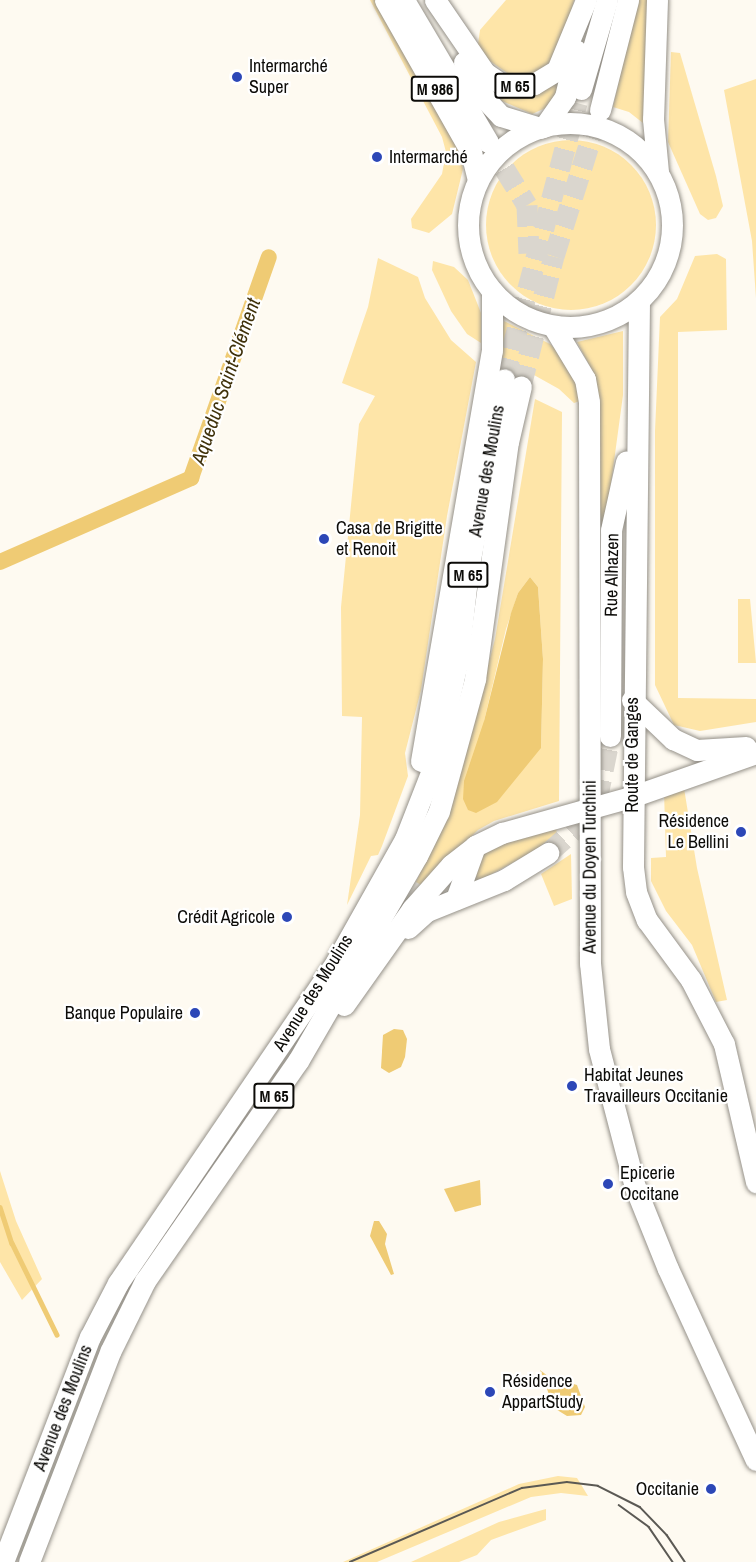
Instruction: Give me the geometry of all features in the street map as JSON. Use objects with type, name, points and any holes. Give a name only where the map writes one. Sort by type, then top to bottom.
[{"type":"main road","name":"M 986","points":[[385,0],[471,152],[478,180]]},
{"type":"main road","points":[[404,0],[488,142]]},
{"type":"main road","name":"M 986","points":[[429,0],[494,110],[518,124],[542,127]]},
{"type":"main road","name":"M 65","points":[[435,0],[485,73],[503,85],[516,86],[534,84],[557,70],[587,0]]},
{"type":"main road","name":"M 65","points":[[542,127],[565,98],[587,0]]},
{"type":"main road","points":[[577,102],[607,0]]},
{"type":"main road","points":[[600,110],[628,0]]},
{"type":"main road","points":[[657,0],[653,119],[659,176],[671,211],[671,239],[662,270],[639,301],[599,323],[553,326],[519,314],[492,291],[476,267],[469,242],[468,216],[478,180],[500,151],[542,127],[570,123],[605,130],[636,148],[659,176]]},
{"type":"main road","points":[[377,884],[420,764],[492,350],[492,291]]},
{"type":"main road","name":"Route de Ganges","points":[[639,301],[635,417],[631,797],[633,867],[641,906],[697,990],[724,1044],[756,1182]]},
{"type":"main road","name":"Avenue du Doyen Turchini","points":[[553,326],[585,379],[589,402],[590,963],[604,1071],[635,1187],[668,1269],[756,1460]]},
{"type":"main road","name":"Avenue des Moulins","points":[[3,1562],[90,1337],[118,1283],[336,962],[377,884],[405,839],[432,770],[458,659],[468,570],[513,383],[508,442],[475,679],[439,811],[417,856],[298,1061]]},
{"type":"main road","name":"Rue Alhazen","points":[[610,736],[611,530],[635,417]]},
{"type":"main road","points":[[632,700],[673,739],[697,750],[756,746]]},
{"type":"main road","name":"Avenue des Moulins","points":[[29,1562],[111,1350],[146,1281],[298,1061],[378,959],[411,909],[451,865],[475,846],[502,833],[631,797],[756,753]]},
{"type":"main road","points":[[456,899],[475,846]]},
{"type":"main road","points":[[378,959],[427,911],[504,880],[548,853]]},
{"type":"shaded area","points":[[370,0],[378,0],[460,154],[463,169],[452,214],[429,233],[412,228],[411,219],[442,174],[446,152],[442,137]]},
{"type":"shaded area","points":[[506,0],[574,0],[562,50],[544,70],[527,77],[510,75],[477,52],[480,30]]},
{"type":"shaded area","points":[[637,0],[652,0],[648,127],[629,112],[613,107]]},
{"type":"shaded area","points":[[671,52],[680,53],[723,206],[716,218],[708,220],[700,214],[668,142]]},
{"type":"shaded area","points":[[563,74],[550,106],[532,114],[502,101],[484,79]]},
{"type":"shaded area","points":[[756,79],[756,298],[752,241],[724,90]]},
{"type":"shaded area","points":[[571,140],[603,147],[631,165],[649,193],[656,225],[649,257],[631,285],[603,303],[571,310],[539,303],[511,285],[493,257],[486,225],[493,193],[511,165],[539,147]]},
{"type":"shaded area","points":[[717,254],[726,259],[727,330],[678,332],[678,698],[756,699],[756,722],[700,731],[674,725],[655,685],[655,431],[660,317],[677,299],[695,256]]},
{"type":"shaded area","points":[[378,258],[418,277],[425,298],[451,340],[476,362],[447,516],[421,690],[405,753],[408,776],[378,855],[371,856],[347,905],[360,815],[362,717],[342,716],[341,607],[359,424],[375,396],[342,383],[368,307]]},
{"type":"shaded area","points":[[433,261],[454,267],[468,280],[481,313],[481,343],[467,334],[451,311],[432,270]]},
{"type":"shaded area","points":[[504,321],[550,344],[567,360],[577,379],[580,401],[574,403],[559,389],[498,355]]},
{"type":"shaded area","points":[[623,331],[623,395],[610,491],[602,664],[596,523],[596,387],[593,372],[577,342]]},
{"type":"shaded area","points":[[535,399],[562,412],[559,801],[494,821],[478,830],[421,885],[416,882],[454,794],[495,639]],"holes":[[[530,577],[538,587],[543,659],[541,748],[484,721],[506,629],[518,593]]]},
{"type":"shaded area","points":[[530,577],[538,587],[543,659],[541,748],[497,802],[476,813],[468,810],[463,799],[464,781],[484,721],[511,613],[518,593]]},
{"type":"shaded area","points":[[738,599],[750,599],[756,663],[738,663]]},
{"type":"shaded area","points":[[684,788],[697,868],[727,1000],[716,1002],[692,945],[666,911],[651,881],[651,858],[666,857],[664,792]]},
{"type":"shaded area","points":[[557,823],[556,839],[477,882],[469,880],[484,848]]},
{"type":"shaded area","points":[[571,854],[572,899],[554,906],[541,874]]},
{"type":"shaded area","points":[[394,1029],[403,1030],[407,1039],[405,1057],[401,1067],[389,1073],[381,1068],[383,1035]]},
{"type":"shaded area","points":[[0,1171],[16,1221],[42,1279],[22,1300],[0,1262]]},
{"type":"shaded area","points":[[480,1180],[481,1205],[455,1212],[444,1189]]},
{"type":"shaded area","points":[[374,1221],[379,1221],[387,1234],[385,1244],[394,1274],[391,1275],[370,1236]]},
{"type":"shaded area","points":[[540,1370],[549,1377],[577,1385],[585,1407],[581,1415],[567,1416],[554,1408]]},
{"type":"shaded area","points":[[558,1476],[577,1478],[588,1496],[561,1493],[531,1497],[377,1562],[343,1562],[519,1484]]},
{"type":"shaded area","points":[[546,1509],[546,1520],[491,1540],[477,1555],[459,1562],[411,1562],[499,1522]]},
{"type":"waterway","name":"Aqueduc Saint-Clément","points":[[0,562],[191,478],[269,257]]},
{"type":"waterway","points":[[0,1207],[12,1243],[57,1335]]},
{"type":"tunnel","points":[[504,379],[577,102]]},
{"type":"tunnel","points":[[521,386],[554,256],[600,110]]},
{"type":"tunnel","points":[[488,142],[527,205],[529,253]]},
{"type":"tunnel","points":[[548,853],[583,822],[597,800],[610,736]]},
{"type":"tram line","points":[[350,1562],[522,1488],[567,1482],[598,1486],[640,1507],[667,1535],[685,1562]]},
{"type":"tram line","points":[[619,1505],[649,1527],[673,1562]]},
{"type":"place","name":"Intermarché Super","points":[[237,77]]},
{"type":"place","name":"Intermarché","points":[[377,157]]},
{"type":"place","name":"Casa de Brigitte et Renoit","points":[[324,539]]},
{"type":"place","name":"Résidence Le Bellini","points":[[741,832]]},
{"type":"place","name":"Crédit Agricole","points":[[287,917]]},
{"type":"place","name":"Banque Populaire","points":[[195,1013]]},
{"type":"place","name":"Habitat Jeunes Travailleurs Occitanie","points":[[572,1086]]},
{"type":"place","name":"Epicerie Occitane","points":[[608,1184]]},
{"type":"place","name":"Résidence AppartStudy","points":[[490,1392]]},
{"type":"place","name":"Occitanie","points":[[711,1489]]}]
